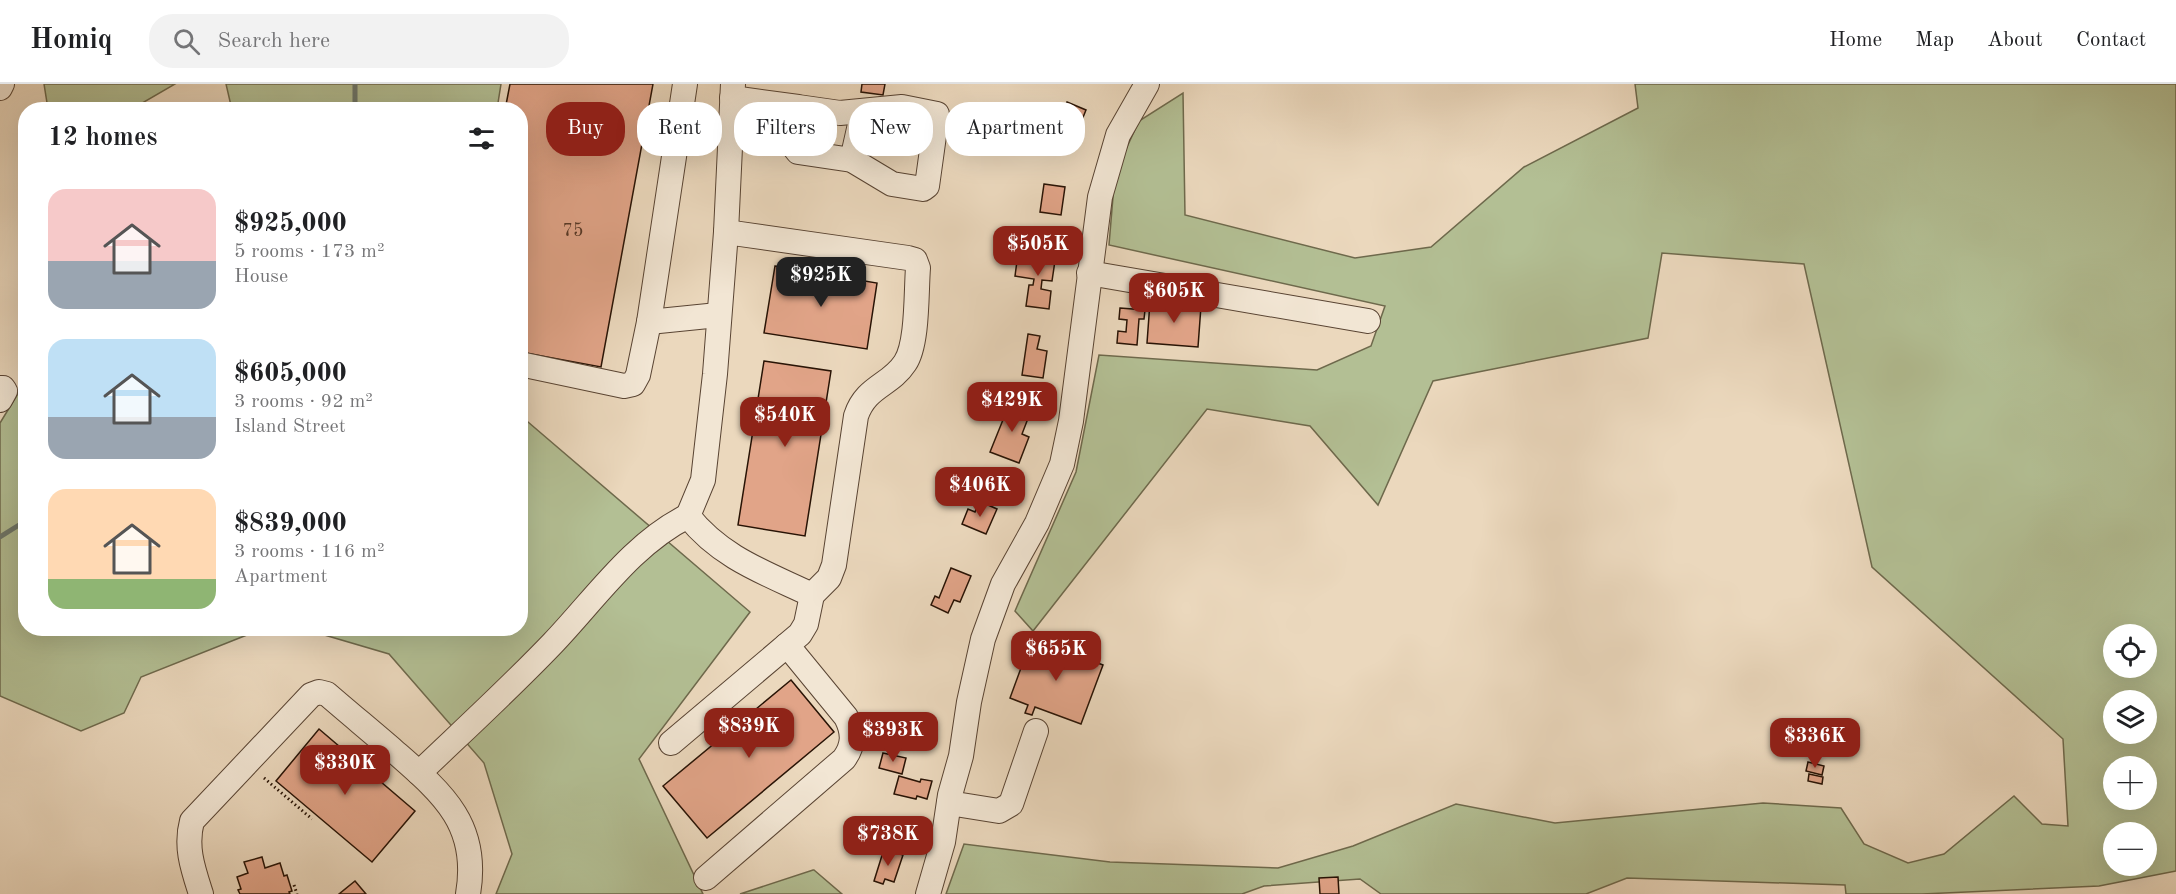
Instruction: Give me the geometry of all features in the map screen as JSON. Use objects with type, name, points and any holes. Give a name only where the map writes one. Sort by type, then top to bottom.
[{"type":"street","points":[[0,88],[2,84]]},
{"type":"street","points":[[528,366],[624,386],[633,384],[639,375],[685,84]]},
{"type":"street","points":[[928,894],[943,842],[949,802],[961,756],[969,702],[983,639],[1003,584],[1037,523],[1062,464],[1071,421],[1100,197],[1118,135],[1138,96],[1147,84]]},
{"type":"street","points":[[419,773],[532,664],[645,545],[667,527],[688,516],[703,480],[715,374],[726,231],[733,91],[778,102]]},
{"type":"street","points":[[933,113],[937,114],[933,143]]},
{"type":"street","points":[[827,156],[852,160],[892,184],[923,189],[927,186],[931,156]]},
{"type":"street","points":[[852,160],[853,156]]},
{"type":"street","points":[[670,743],[800,634],[806,624],[813,595],[829,578],[834,565],[856,416],[860,405],[867,395],[898,372],[912,351],[918,268],[915,260],[726,231]]},
{"type":"street","points":[[1089,273],[1368,321]]},
{"type":"street","points":[[649,322],[718,315]]},
{"type":"street","points":[[0,388],[5,391],[0,400]]},
{"type":"street","points":[[688,516],[712,541],[735,559],[813,595]]},
{"type":"street","points":[[706,878],[844,759],[850,750],[851,728],[846,717],[787,645]]},
{"type":"street","points":[[201,894],[189,854],[192,821],[311,695],[319,692],[327,694],[438,790],[459,821],[469,849],[471,867],[468,894]]},
{"type":"street","points":[[949,802],[999,811],[1011,804],[1036,731]]},
{"type":"path","points":[[264,778],[312,819]]},
{"type":"path","points":[[294,885],[297,894]]},
{"type":"green space","points":[[44,84],[175,84],[144,102],[47,102]]},
{"type":"green space","points":[[226,84],[501,84],[498,102],[230,102]]},
{"type":"green space","points":[[1635,84],[2176,84],[2176,871],[2157,875],[2157,822],[2103,822],[2103,876],[2150,876],[2099,886],[1922,894],[1846,894],[1845,885],[1627,878],[1586,894],[1381,894],[1360,879],[1264,886],[1242,894],[946,894],[964,844],[1110,862],[1278,868],[1353,846],[1456,804],[1555,823],[1763,803],[1841,808],[1864,844],[1908,863],[1944,854],[2014,796],[2042,824],[2068,826],[2063,739],[1872,567],[1804,264],[1662,253],[1648,338],[1433,381],[1378,505],[1310,426],[1207,409],[1033,631],[1015,611],[1076,472],[1099,355],[1317,370],[1371,346],[1385,306],[1109,245],[1115,173],[1139,121],[1183,93],[1185,215],[1355,258],[1431,247],[1524,167],[1638,108]]},
{"type":"green space","points":[[18,393],[18,636],[244,636],[141,677],[124,713],[81,731],[0,696],[0,423]]},
{"type":"green space","points":[[528,422],[750,612],[639,759],[703,894],[496,894],[512,854],[484,763],[389,654],[328,636],[528,636]]},
{"type":"green space","points":[[813,870],[842,894],[740,894]]},
{"type":"building","points":[[510,84],[653,84],[650,102],[637,102],[637,156],[640,156],[601,367],[528,353],[528,102],[507,102]]},
{"type":"building","points":[[862,84],[885,84],[883,95],[861,92]]},
{"type":"building","points":[[1044,184],[1065,187],[1061,215],[1040,212]]},
{"type":"building","points":[[1029,251],[1056,254],[1052,281],[1042,280],[1041,289],[1051,291],[1049,309],[1026,306],[1029,285],[1033,285],[1034,279],[1015,276],[1017,261],[1027,262]]},
{"type":"building","points":[[775,266],[877,283],[867,349],[764,333]]},
{"type":"building","points":[[1150,302],[1201,306],[1198,347],[1147,343]]},
{"type":"building","points":[[1120,308],[1145,310],[1144,319],[1139,319],[1137,345],[1117,343],[1118,331],[1126,332],[1127,320],[1119,319]]},
{"type":"building","points":[[1028,334],[1040,336],[1037,349],[1047,351],[1043,378],[1022,375]]},
{"type":"building","points":[[764,361],[831,371],[805,536],[738,525]]},
{"type":"building","points":[[1011,400],[1032,408],[1022,434],[1029,437],[1019,463],[990,452]]},
{"type":"building","points":[[979,501],[997,509],[986,534],[962,524],[968,509],[975,512]]},
{"type":"building","points":[[951,568],[971,576],[960,602],[954,600],[948,613],[931,605],[935,596],[939,598]]},
{"type":"building","points":[[1032,638],[1103,665],[1081,724],[1035,707],[1032,715],[1025,713],[1028,705],[1010,698]]},
{"type":"building","points":[[791,680],[834,732],[707,838],[663,786]]},
{"type":"building","points":[[319,729],[415,811],[372,862],[276,781]]},
{"type":"building","points":[[883,753],[906,758],[902,774],[879,768]]},
{"type":"building","points":[[1808,762],[1824,766],[1822,775],[1806,771]]},
{"type":"building","points":[[1809,774],[1823,777],[1822,784],[1808,781]]},
{"type":"building","points":[[899,776],[920,782],[921,779],[932,781],[927,799],[894,794]]},
{"type":"building","points":[[884,849],[903,855],[894,882],[885,879],[883,884],[874,881]]},
{"type":"building","points":[[262,857],[265,868],[280,863],[284,876],[287,875],[292,891],[289,892],[290,894],[240,894],[238,890],[241,889],[237,877],[248,873],[244,862]]},
{"type":"building","points":[[1338,877],[1339,894],[1320,894],[1319,878]]},
{"type":"building","points":[[355,881],[366,894],[339,894]]},
{"type":"waterway","points":[[355,84],[355,102]]},
{"type":"waterway","points":[[0,537],[18,526]]}]
